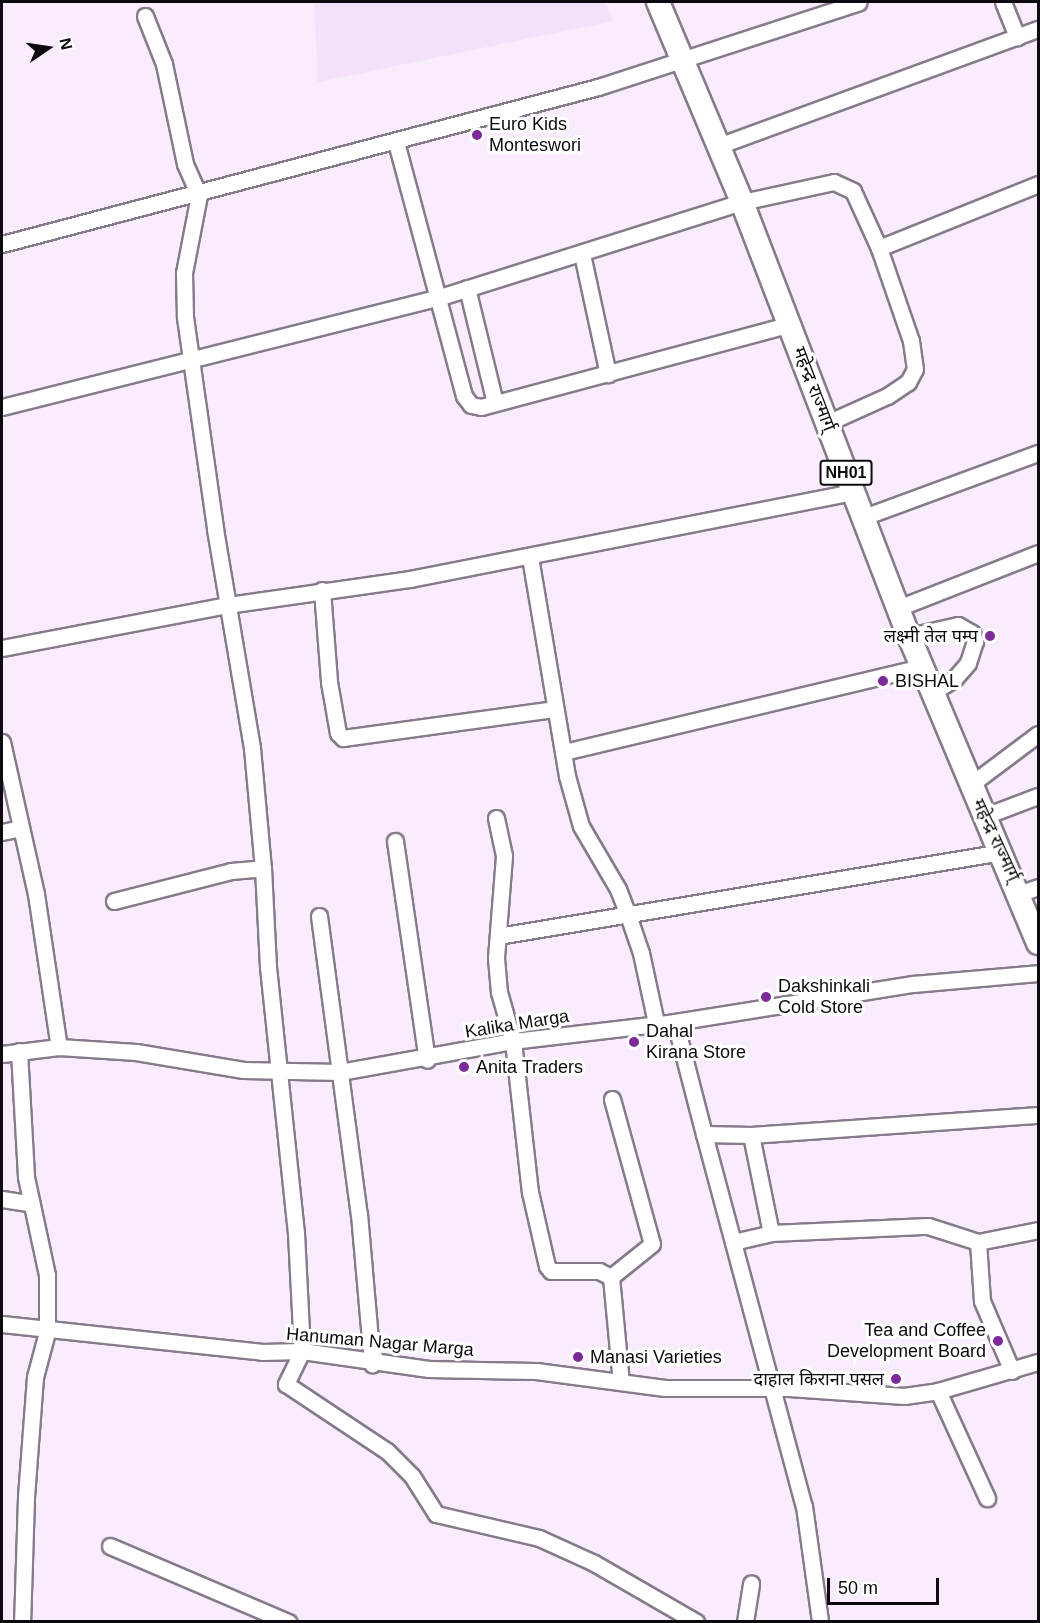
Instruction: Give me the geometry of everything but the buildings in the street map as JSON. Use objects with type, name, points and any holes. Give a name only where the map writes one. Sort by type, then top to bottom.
[{"type":"highway","name":"महेन्द्र राज्मार्ग्","points":[[658,2],[742,202],[861,518],[970,785],[1002,852],[1030,890],[1038,942]]},
{"type":"street","points":[[2,244],[199,195],[683,61],[859,2]]},
{"type":"street","points":[[1003,2],[1017,37]]},
{"type":"street","points":[[145,16],[164,64],[185,164],[199,195],[184,273],[185,316],[227,605],[252,748],[263,868],[268,967],[296,1233],[302,1351],[286,1384],[387,1451],[412,1476],[436,1514],[539,1538],[594,1563],[696,1622]]},
{"type":"street","points":[[718,146],[1038,29]]},
{"type":"street","points":[[396,142],[464,396],[471,405],[495,403],[789,325]]},
{"type":"street","points":[[2,407],[437,298],[742,202],[834,182],[847,186],[853,191],[879,248],[911,341],[915,369],[908,382],[894,391],[827,423]]},
{"type":"street","points":[[879,248],[1038,184]]},
{"type":"street","points":[[582,254],[608,374]]},
{"type":"street","points":[[467,288],[495,403]]},
{"type":"street","points":[[861,518],[1038,453]]},
{"type":"street","points":[[2,648],[227,605],[530,557],[853,492]]},
{"type":"street","points":[[898,608],[1038,553]]},
{"type":"street","points":[[530,557],[555,709],[581,826],[618,889],[641,953],[656,1023]]},
{"type":"street","points":[[322,590],[329,682],[338,733],[343,738],[555,709]]},
{"type":"street","points":[[909,636],[958,625],[972,633],[975,641],[968,663],[954,679],[933,692]]},
{"type":"street","points":[[564,752],[922,667]]},
{"type":"street","points":[[970,785],[1038,734]]},
{"type":"street","points":[[2,742],[36,894],[59,1047]]},
{"type":"street","points":[[985,816],[1038,796]]},
{"type":"street","points":[[496,818],[504,856],[498,936],[499,992],[513,1041],[530,1192],[547,1266],[551,1271],[599,1271],[611,1278]]},
{"type":"street","points":[[2,832],[21,828]]},
{"type":"street","points":[[395,841],[427,1060]]},
{"type":"street","points":[[498,936],[1002,852]]},
{"type":"street","points":[[114,901],[231,871],[263,868]]},
{"type":"street","points":[[319,916],[359,1214],[372,1364]]},
{"type":"street","name":"Kalika Marga","points":[[2,1054],[59,1047],[279,1071],[340,1072],[427,1060],[513,1041],[675,1022],[913,984],[1038,973]]},
{"type":"street","points":[[675,1022],[804,1506],[820,1622]]},
{"type":"street","points":[[19,1051],[26,1177],[46,1275],[46,1332],[35,1377],[22,1622]]},
{"type":"street","points":[[611,1278],[652,1244],[612,1099]]},
{"type":"street","points":[[704,1134],[751,1135],[1038,1115]]},
{"type":"street","points":[[751,1135],[771,1233]]},
{"type":"street","points":[[2,1199],[32,1204]]},
{"type":"street","points":[[733,1242],[771,1233],[928,1226],[978,1242],[1038,1230]]},
{"type":"street","points":[[978,1242],[982,1300],[1012,1371]]},
{"type":"street","points":[[611,1278],[621,1382]]},
{"type":"street","name":"Hanuman Nagar Marga","points":[[2,1324],[46,1332],[262,1352],[302,1351],[372,1364],[429,1369],[536,1371],[665,1388],[772,1387],[904,1396],[938,1391],[1038,1362]]},
{"type":"street","points":[[938,1391],[987,1498]]},
{"type":"street","points":[[110,1546],[288,1622]]},
{"type":"street","points":[[745,1622],[751,1583]]},
{"type":"shaded area","points":[[314,2],[606,2],[613,21],[318,82]]},
{"type":"place","name":"Euro Kids Monteswori","points":[[477,135]]},
{"type":"place","name":"लक्ष्मी तेल पम्प","points":[[990,636]]},
{"type":"place","name":"BISHAL","points":[[883,681]]},
{"type":"place","name":"Dakshinkali Cold Store","points":[[766,997]]},
{"type":"place","name":"Dahal Kirana Store","points":[[634,1042]]},
{"type":"place","name":"Anita Traders","points":[[464,1067]]},
{"type":"place","name":"Tea and Coffee Development Board","points":[[998,1341]]},
{"type":"place","name":"Manasi Varieties","points":[[578,1357]]},
{"type":"place","name":"दाहाल किराना पसल","points":[[896,1379]]}]
